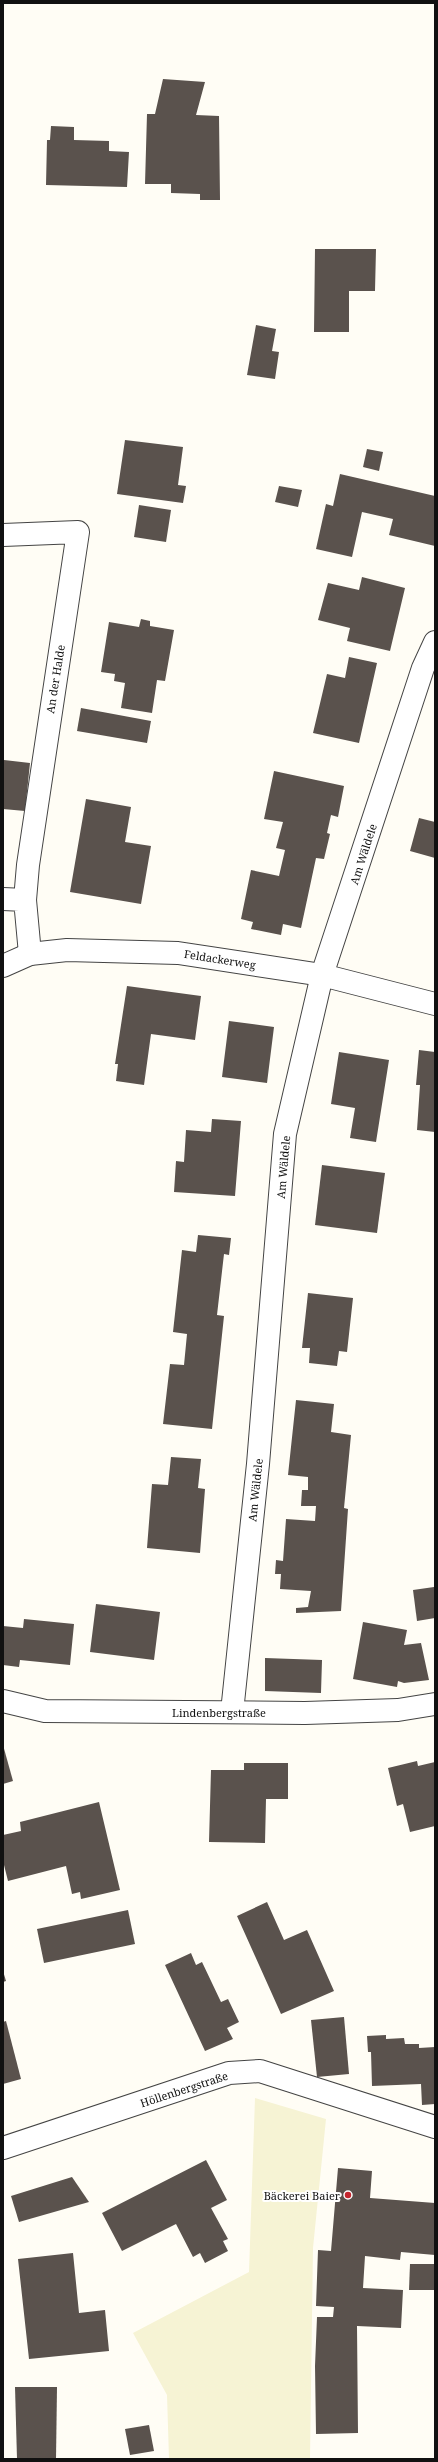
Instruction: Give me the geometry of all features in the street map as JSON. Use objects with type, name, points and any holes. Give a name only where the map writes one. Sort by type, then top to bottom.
[{"type":"street","name":"An der Halde","points":[[3,535],[78,532],[28,865],[25,900]]},
{"type":"street","name":"Am Wäldele","points":[[232,1712],[258,1464],[285,1134],[322,975],[423,668],[435,642]]},
{"type":"street","points":[[3,900],[25,900],[30,954]]},
{"type":"street","name":"Feldackerweg","points":[[3,966],[30,954],[67,950],[178,953],[322,975],[435,1004]]},
{"type":"street","name":"Lindenbergstraße","points":[[3,1701],[45,1711],[232,1712],[398,1710],[435,1704]]},
{"type":"street","name":"Höllenbergstraße","points":[[3,2148],[229,2073],[260,2071],[435,2127]]},
{"type":"shaded area","points":[[255,2098],[326,2119],[313,2248],[310,2459],[169,2459],[167,2395],[133,2333],[249,2272]]},
{"type":"building","points":[[163,79],[205,82],[196,115],[219,116],[220,200],[200,200],[200,194],[171,193],[171,184],[145,184],[147,114],[155,114]]},
{"type":"building","points":[[51,126],[74,127],[74,140],[109,141],[109,151],[129,152],[127,187],[46,185],[47,140],[50,140]]},
{"type":"building","points":[[315,249],[376,249],[375,291],[349,291],[349,332],[314,332]]},
{"type":"building","points":[[256,325],[276,329],[272,351],[279,352],[275,379],[247,375]]},
{"type":"building","points":[[125,440],[183,447],[178,485],[186,486],[183,503],[117,494]]},
{"type":"building","points":[[367,449],[383,452],[379,471],[363,467]]},
{"type":"building","points":[[340,474],[435,496],[435,546],[389,535],[393,519],[362,512],[352,557],[316,549],[326,504],[333,506]]},
{"type":"building","points":[[279,486],[302,490],[298,507],[275,502]]},
{"type":"building","points":[[139,505],[171,510],[166,542],[134,537]]},
{"type":"building","points":[[362,577],[405,588],[390,651],[347,641],[350,628],[318,620],[328,583],[359,590]]},
{"type":"building","points":[[141,619],[150,621],[150,626],[174,630],[165,681],[157,680],[152,713],[121,708],[125,683],[114,681],[115,674],[101,672],[109,622],[139,627]]},
{"type":"building","points":[[349,657],[377,663],[359,743],[313,733],[327,674],[345,678]]},
{"type":"building","points":[[81,708],[151,721],[147,743],[77,731]]},
{"type":"building","points":[[4,760],[30,763],[25,811],[3,809]]},
{"type":"building","points":[[274,771],[344,786],[338,817],[331,815],[327,833],[330,834],[324,859],[316,858],[301,928],[283,924],[281,935],[251,929],[253,922],[241,919],[251,870],[279,876],[285,850],[276,848],[283,822],[264,819]]},
{"type":"building","points":[[86,799],[131,807],[125,842],[151,846],[141,904],[70,892]]},
{"type":"building","points":[[419,818],[435,822],[435,858],[410,851]]},
{"type":"building","points":[[127,986],[201,996],[195,1040],[151,1034],[144,1085],[116,1081],[118,1064],[115,1064]]},
{"type":"building","points":[[229,1021],[274,1027],[267,1083],[222,1077]]},
{"type":"building","points":[[419,1050],[435,1052],[435,1132],[417,1130],[420,1085],[416,1085]]},
{"type":"building","points":[[339,1052],[389,1060],[376,1142],[350,1138],[355,1108],[331,1104]]},
{"type":"building","points":[[212,1119],[241,1121],[235,1196],[174,1192],[176,1161],[184,1162],[186,1130],[211,1132]]},
{"type":"building","points":[[322,1165],[385,1173],[377,1233],[315,1225]]},
{"type":"building","points":[[198,1235],[231,1238],[229,1255],[224,1254],[217,1315],[224,1316],[212,1429],[163,1424],[170,1364],[184,1365],[187,1334],[173,1332],[182,1250],[196,1252]]},
{"type":"building","points":[[308,1293],[353,1298],[347,1352],[339,1351],[337,1366],[309,1363],[310,1348],[302,1348]]},
{"type":"building","points":[[296,1400],[334,1404],[331,1432],[351,1435],[344,1508],[348,1509],[341,1611],[296,1613],[296,1608],[308,1607],[311,1591],[280,1589],[281,1574],[275,1574],[276,1560],[283,1561],[286,1519],[315,1521],[316,1506],[301,1506],[302,1490],[308,1490],[308,1477],[288,1475]]},
{"type":"building","points":[[171,1457],[201,1459],[198,1488],[205,1489],[200,1553],[147,1548],[152,1484],[168,1485]]},
{"type":"building","points":[[434,1587],[435,1618],[417,1621],[413,1590]]},
{"type":"building","points":[[96,1604],[160,1612],[154,1660],[90,1652]]},
{"type":"building","points":[[24,1619],[74,1624],[70,1665],[20,1660],[19,1667],[3,1665],[3,1626],[23,1628]]},
{"type":"building","points":[[363,1622],[407,1630],[404,1645],[421,1643],[429,1680],[404,1683],[398,1681],[397,1687],[353,1679]]},
{"type":"building","points":[[265,1658],[322,1660],[321,1693],[265,1691]]},
{"type":"building","points":[[3,1745],[13,1781],[3,1784]]},
{"type":"building","points":[[417,1761],[418,1766],[435,1762],[435,1826],[410,1832],[403,1804],[397,1806],[388,1768]]},
{"type":"building","points":[[244,1763],[288,1763],[288,1799],[266,1799],[265,1843],[209,1842],[211,1770],[244,1770]]},
{"type":"building","points":[[99,1802],[120,1890],[81,1899],[80,1892],[72,1894],[66,1866],[8,1881],[3,1861],[3,1835],[21,1831],[20,1822]]},
{"type":"building","points":[[267,1902],[284,1940],[307,1930],[334,1991],[281,2014],[237,1916]]},
{"type":"building","points":[[128,1910],[135,1944],[44,1963],[37,1929]]},
{"type":"building","points":[[191,1953],[196,1965],[202,1962],[221,2002],[228,1999],[239,2022],[227,2028],[233,2039],[205,2051],[165,1965]]},
{"type":"building","points":[[3,1971],[6,1981],[3,1982]]},
{"type":"building","points":[[344,2017],[349,2074],[317,2077],[311,2020]]},
{"type":"building","points":[[6,2021],[21,2079],[3,2084],[3,2022]]},
{"type":"building","points":[[386,2035],[386,2039],[404,2038],[405,2044],[419,2044],[419,2048],[435,2047],[435,2104],[422,2105],[421,2084],[372,2086],[371,2052],[368,2052],[367,2036]]},
{"type":"building","points":[[206,2160],[227,2200],[211,2208],[228,2239],[223,2241],[228,2251],[205,2263],[200,2253],[193,2257],[176,2224],[122,2251],[102,2213]]},
{"type":"building","points":[[338,2168],[372,2171],[370,2198],[435,2203],[435,2255],[401,2252],[400,2260],[365,2256],[363,2288],[403,2290],[401,2328],[357,2326],[358,2433],[316,2434],[315,2366],[317,2317],[333,2317],[334,2307],[316,2306],[318,2250],[331,2251]]},
{"type":"building","points":[[72,2177],[89,2202],[19,2222],[11,2196]]},
{"type":"building","points":[[73,2253],[79,2313],[105,2310],[109,2351],[29,2359],[18,2259]]},
{"type":"building","points":[[410,2264],[435,2264],[435,2290],[409,2290]]},
{"type":"building","points":[[15,2387],[57,2387],[56,2459],[17,2459]]},
{"type":"building","points":[[149,2425],[154,2451],[130,2455],[125,2429]]},
{"type":"place","name":"Bäckerei Baier","points":[[348,2195]]}]
